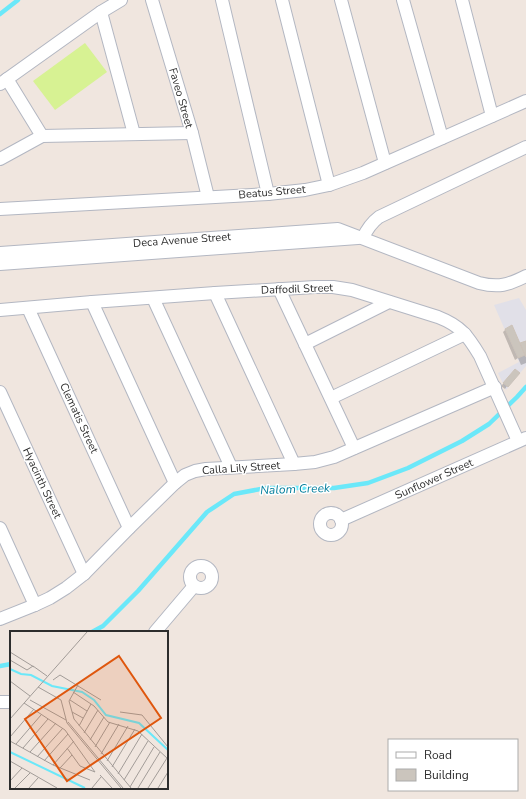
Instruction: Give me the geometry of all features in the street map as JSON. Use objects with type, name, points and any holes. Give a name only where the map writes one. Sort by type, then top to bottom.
[{"type":"street","points":[[42,136],[3,82],[101,12],[121,0]]},
{"type":"street","name":"Faveo Street","points":[[152,0],[192,133],[208,197]]},
{"type":"street","points":[[222,0],[268,194]]},
{"type":"street","points":[[282,0],[329,185]]},
{"type":"street","points":[[341,0],[385,163]]},
{"type":"street","points":[[403,0],[442,138]]},
{"type":"street","points":[[462,0],[492,116]]},
{"type":"street","points":[[101,12],[134,134]]},
{"type":"street","name":"Beatus Street","points":[[0,209],[268,194],[305,190],[329,185],[363,173],[526,101]]},
{"type":"street","points":[[0,159],[42,136],[192,133]]},
{"type":"street","points":[[363,238],[369,226],[379,217],[526,146]]},
{"type":"street","name":"Deca Avenue Street","points":[[0,264],[104,251],[223,242],[363,238],[479,283],[491,286],[502,286],[526,276]]},
{"type":"street","name":"Deca Avenue Street","points":[[0,253],[104,251]]},
{"type":"street","name":"Daffodil Street","points":[[0,310],[279,289],[333,287],[352,290],[454,324],[465,334],[480,356],[508,418],[522,439]]},
{"type":"street","points":[[279,289],[354,448]]},
{"type":"street","points":[[215,293],[294,464]]},
{"type":"street","points":[[153,298],[231,467]]},
{"type":"street","points":[[92,302],[175,483]]},
{"type":"street","points":[[305,344],[389,302]]},
{"type":"street","name":"Clematis Street","points":[[28,308],[129,528]]},
{"type":"street","points":[[331,398],[465,334]]},
{"type":"street","name":"Calla Lily Street","points":[[0,619],[50,598],[66,588],[84,574],[175,483],[186,475],[195,471],[231,467],[315,462],[334,457],[495,387]]},
{"type":"street","name":"Hyacinth Street","points":[[0,392],[84,574]]},
{"type":"street","name":"Sunflower Street","points":[[341,520],[522,439]]},
{"type":"street","points":[[0,528],[35,605]]},
{"type":"street","points":[[156,631],[194,586]]},
{"type":"shaded area","points":[[519,298],[526,310],[526,366],[506,390],[498,373],[519,362],[494,305]]},
{"type":"green space","points":[[85,43],[107,72],[55,110],[33,81]]},
{"type":"building","points":[[512,325],[525,355],[518,358],[505,329]]},
{"type":"building","points":[[526,341],[526,357],[520,343]]},
{"type":"building","points":[[515,369],[520,373],[508,387],[503,383]]},
{"type":"waterway","points":[[0,14],[18,0]]},
{"type":"waterway","name":"Nalom Creek","points":[[94,631],[103,626],[138,591],[207,512],[234,494],[266,488],[334,488],[368,483],[408,468],[462,441],[489,424],[526,387]]},
{"type":"waterway","name":"Nalom Creek","points":[[0,666],[10,664]]}]
